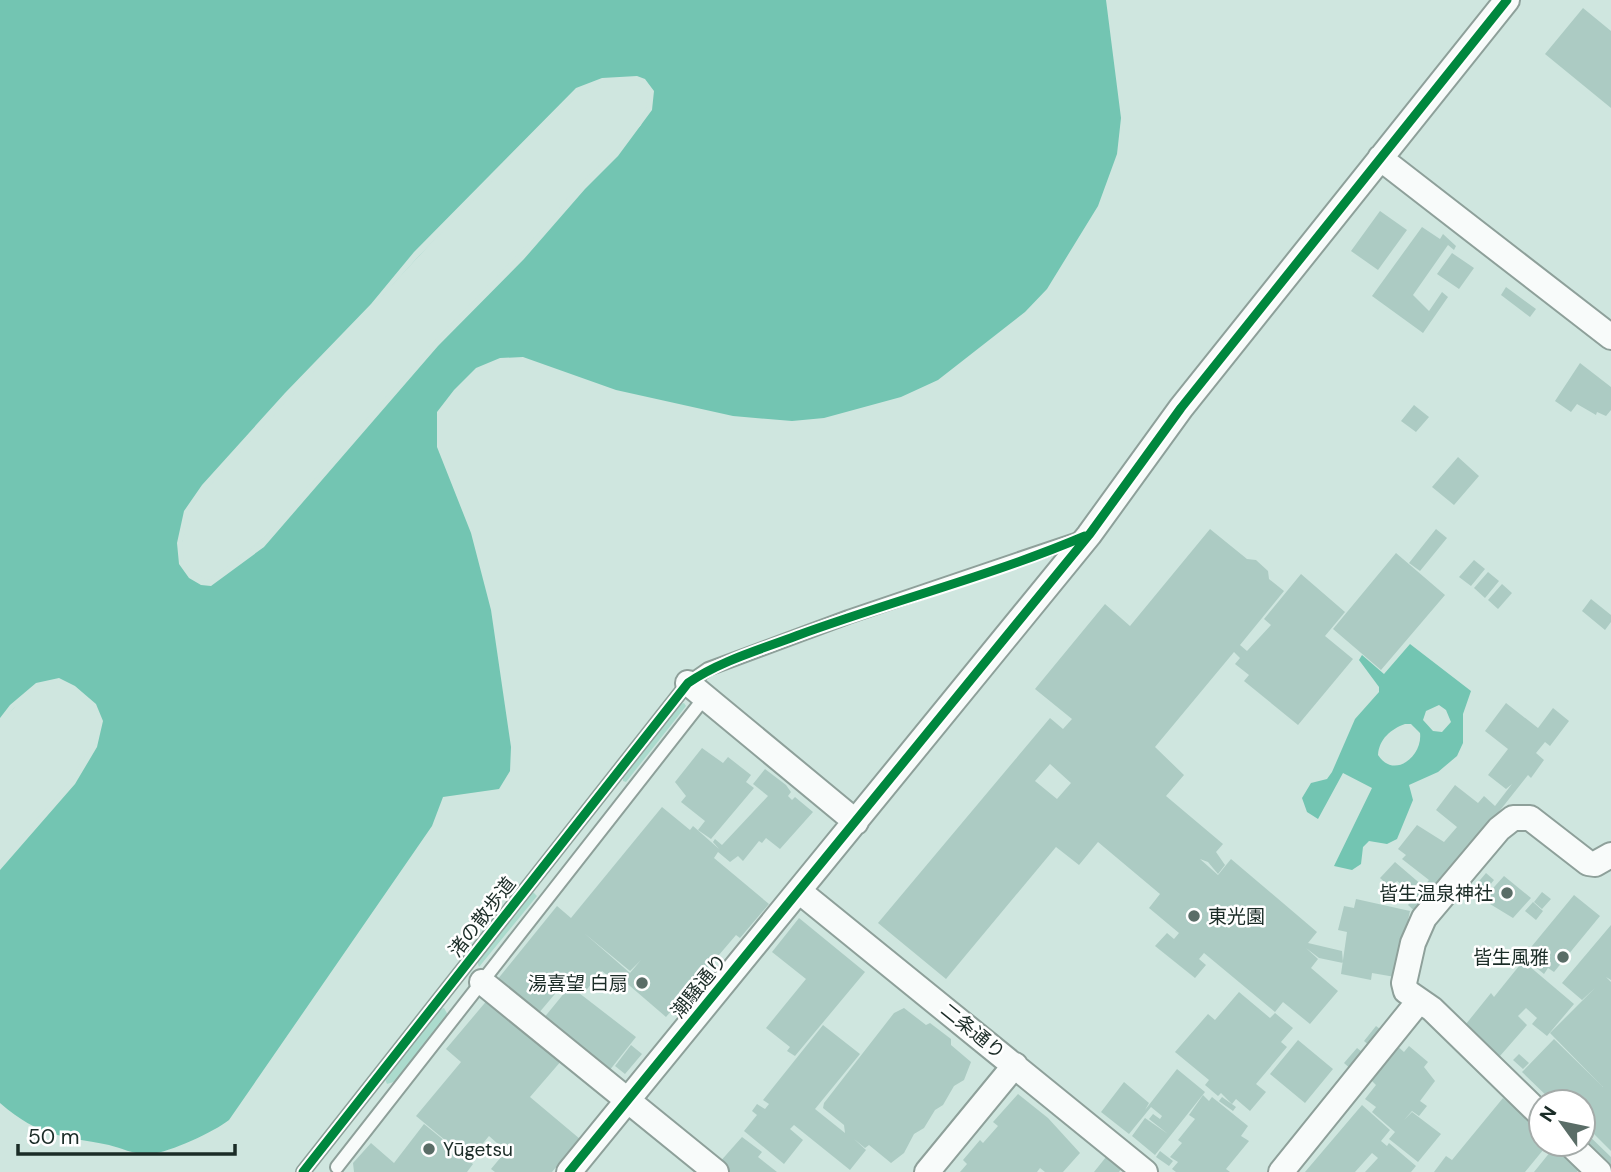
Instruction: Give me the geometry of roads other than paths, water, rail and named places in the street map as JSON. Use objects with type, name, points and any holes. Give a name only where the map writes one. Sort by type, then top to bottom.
[{"type":"street","name":"潮騒通り","points":[[569,1172],[1089,535],[1181,408],[1507,0]]},
{"type":"street","points":[[1380,158],[1611,337]]},
{"type":"street","points":[[696,690],[856,822]]},
{"type":"street","points":[[1527,1101],[1432,1009],[1406,991],[1404,983],[1413,943],[1424,918],[1499,829],[1513,818],[1530,818],[1588,863],[1595,864],[1611,855]]},
{"type":"street","name":"二条通り","points":[[799,891],[1145,1172]]},
{"type":"street","points":[[473,975],[716,1172]]},
{"type":"street","points":[[1281,1172],[1419,1001]]},
{"type":"street","points":[[927,1172],[1015,1065]]},
{"type":"street","points":[[1584,1158],[1599,1172]]},
{"type":"lane","points":[[319,1152],[338,1170],[394,1094],[473,975],[565,876],[622,803],[708,669],[848,617],[1051,551],[1089,535]]},
{"type":"lane","name":"渚の散歩道","points":[[303,1172],[376,1080],[473,975],[547,862],[604,789],[696,690]]},
{"type":"lane","points":[[604,789],[622,803]]},
{"type":"lane","points":[[547,862],[565,876]]},
{"type":"lane","points":[[376,1080],[394,1094]]},
{"type":"place","name":"皆生温泉神社","points":[[1507,893]]},
{"type":"place","name":"東光園","points":[[1194,916]]},
{"type":"place","name":"皆生風雅","points":[[1563,957]]},
{"type":"place","name":"湯喜望 白扇","points":[[642,983]]},
{"type":"place","name":"Yūgetsu","points":[[429,1149]]}]
